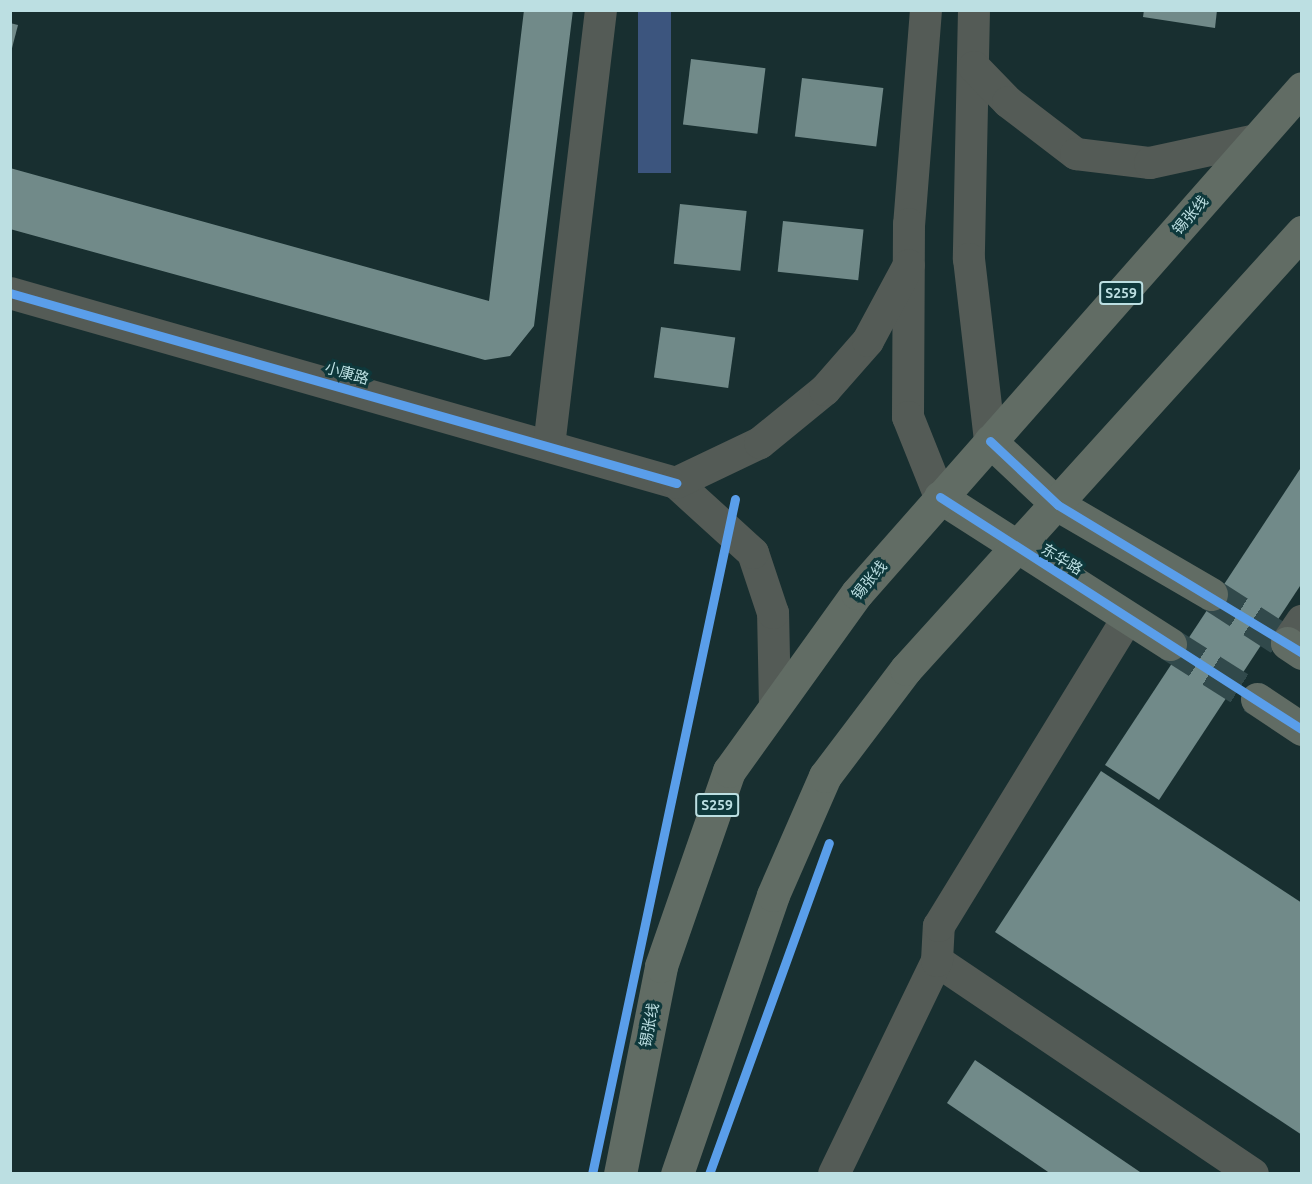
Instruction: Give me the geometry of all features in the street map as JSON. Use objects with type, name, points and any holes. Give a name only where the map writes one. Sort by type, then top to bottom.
[{"type":"main road","name":"锡张线","points":[[620,1173],[661,966],[729,771],[857,593],[1302,88]]},
{"type":"main road","points":[[677,1173],[773,895],[825,776],[906,669],[1015,549],[1058,506],[1302,232]]},
{"type":"main road","points":[[990,441],[1058,506],[1211,594]]},
{"type":"main road","name":"东华路","points":[[940,497],[1015,549],[1170,644]]},
{"type":"main road","points":[[1257,699],[1302,729]]},
{"type":"street","points":[[549,446],[601,10]]},
{"type":"street","points":[[926,10],[909,265],[908,417],[940,497]]},
{"type":"street","points":[[974,10],[969,259],[990,441]]},
{"type":"street","points":[[974,66],[1008,102],[1077,154],[1150,163],[1256,140]]},
{"type":"street","points":[[775,706],[773,613],[753,554],[676,483],[760,443],[825,390],[868,341],[909,265]]},
{"type":"street","name":"小康路","points":[[10,294],[676,483]]},
{"type":"street","points":[[834,1173],[938,961],[939,926],[1128,618]]},
{"type":"street","points":[[938,961],[1252,1173]]},
{"type":"water","points":[[638,11],[671,11],[671,173],[638,173]]},
{"type":"building","points":[[524,10],[573,10],[534,326],[510,356],[485,360],[10,229],[10,168],[489,301]]},
{"type":"building","points":[[1144,10],[1217,10],[1215,28],[1143,17]]},
{"type":"building","points":[[10,23],[18,25],[11,52],[10,52]]},
{"type":"building","points":[[691,59],[765,68],[757,134],[683,125]]},
{"type":"building","points":[[802,78],[883,88],[876,147],[795,137]]},
{"type":"building","points":[[680,204],[747,211],[740,271],[674,264]]},
{"type":"building","points":[[783,221],[864,229],[858,280],[778,272]]},
{"type":"building","points":[[661,327],[735,337],[728,388],[654,378]]},
{"type":"building","points":[[1302,466],[1302,583],[1159,800],[1105,765]]},
{"type":"building","points":[[1101,771],[1302,903],[1302,1135],[995,932]]},
{"type":"building","points":[[975,1060],[1143,1174],[1051,1174],[947,1103]]},
{"type":"tunnel","points":[[1211,594],[1287,643]]},
{"type":"tunnel","points":[[1170,644],[1257,699]]},
{"type":"cycle path","points":[[10,293],[676,483]]},
{"type":"cycle path","points":[[990,441],[1058,505],[1302,653]]},
{"type":"cycle path","points":[[940,497],[1302,729]]},
{"type":"cycle path","points":[[592,1174],[735,499]]},
{"type":"cycle path","points":[[709,1174],[829,843]]}]
